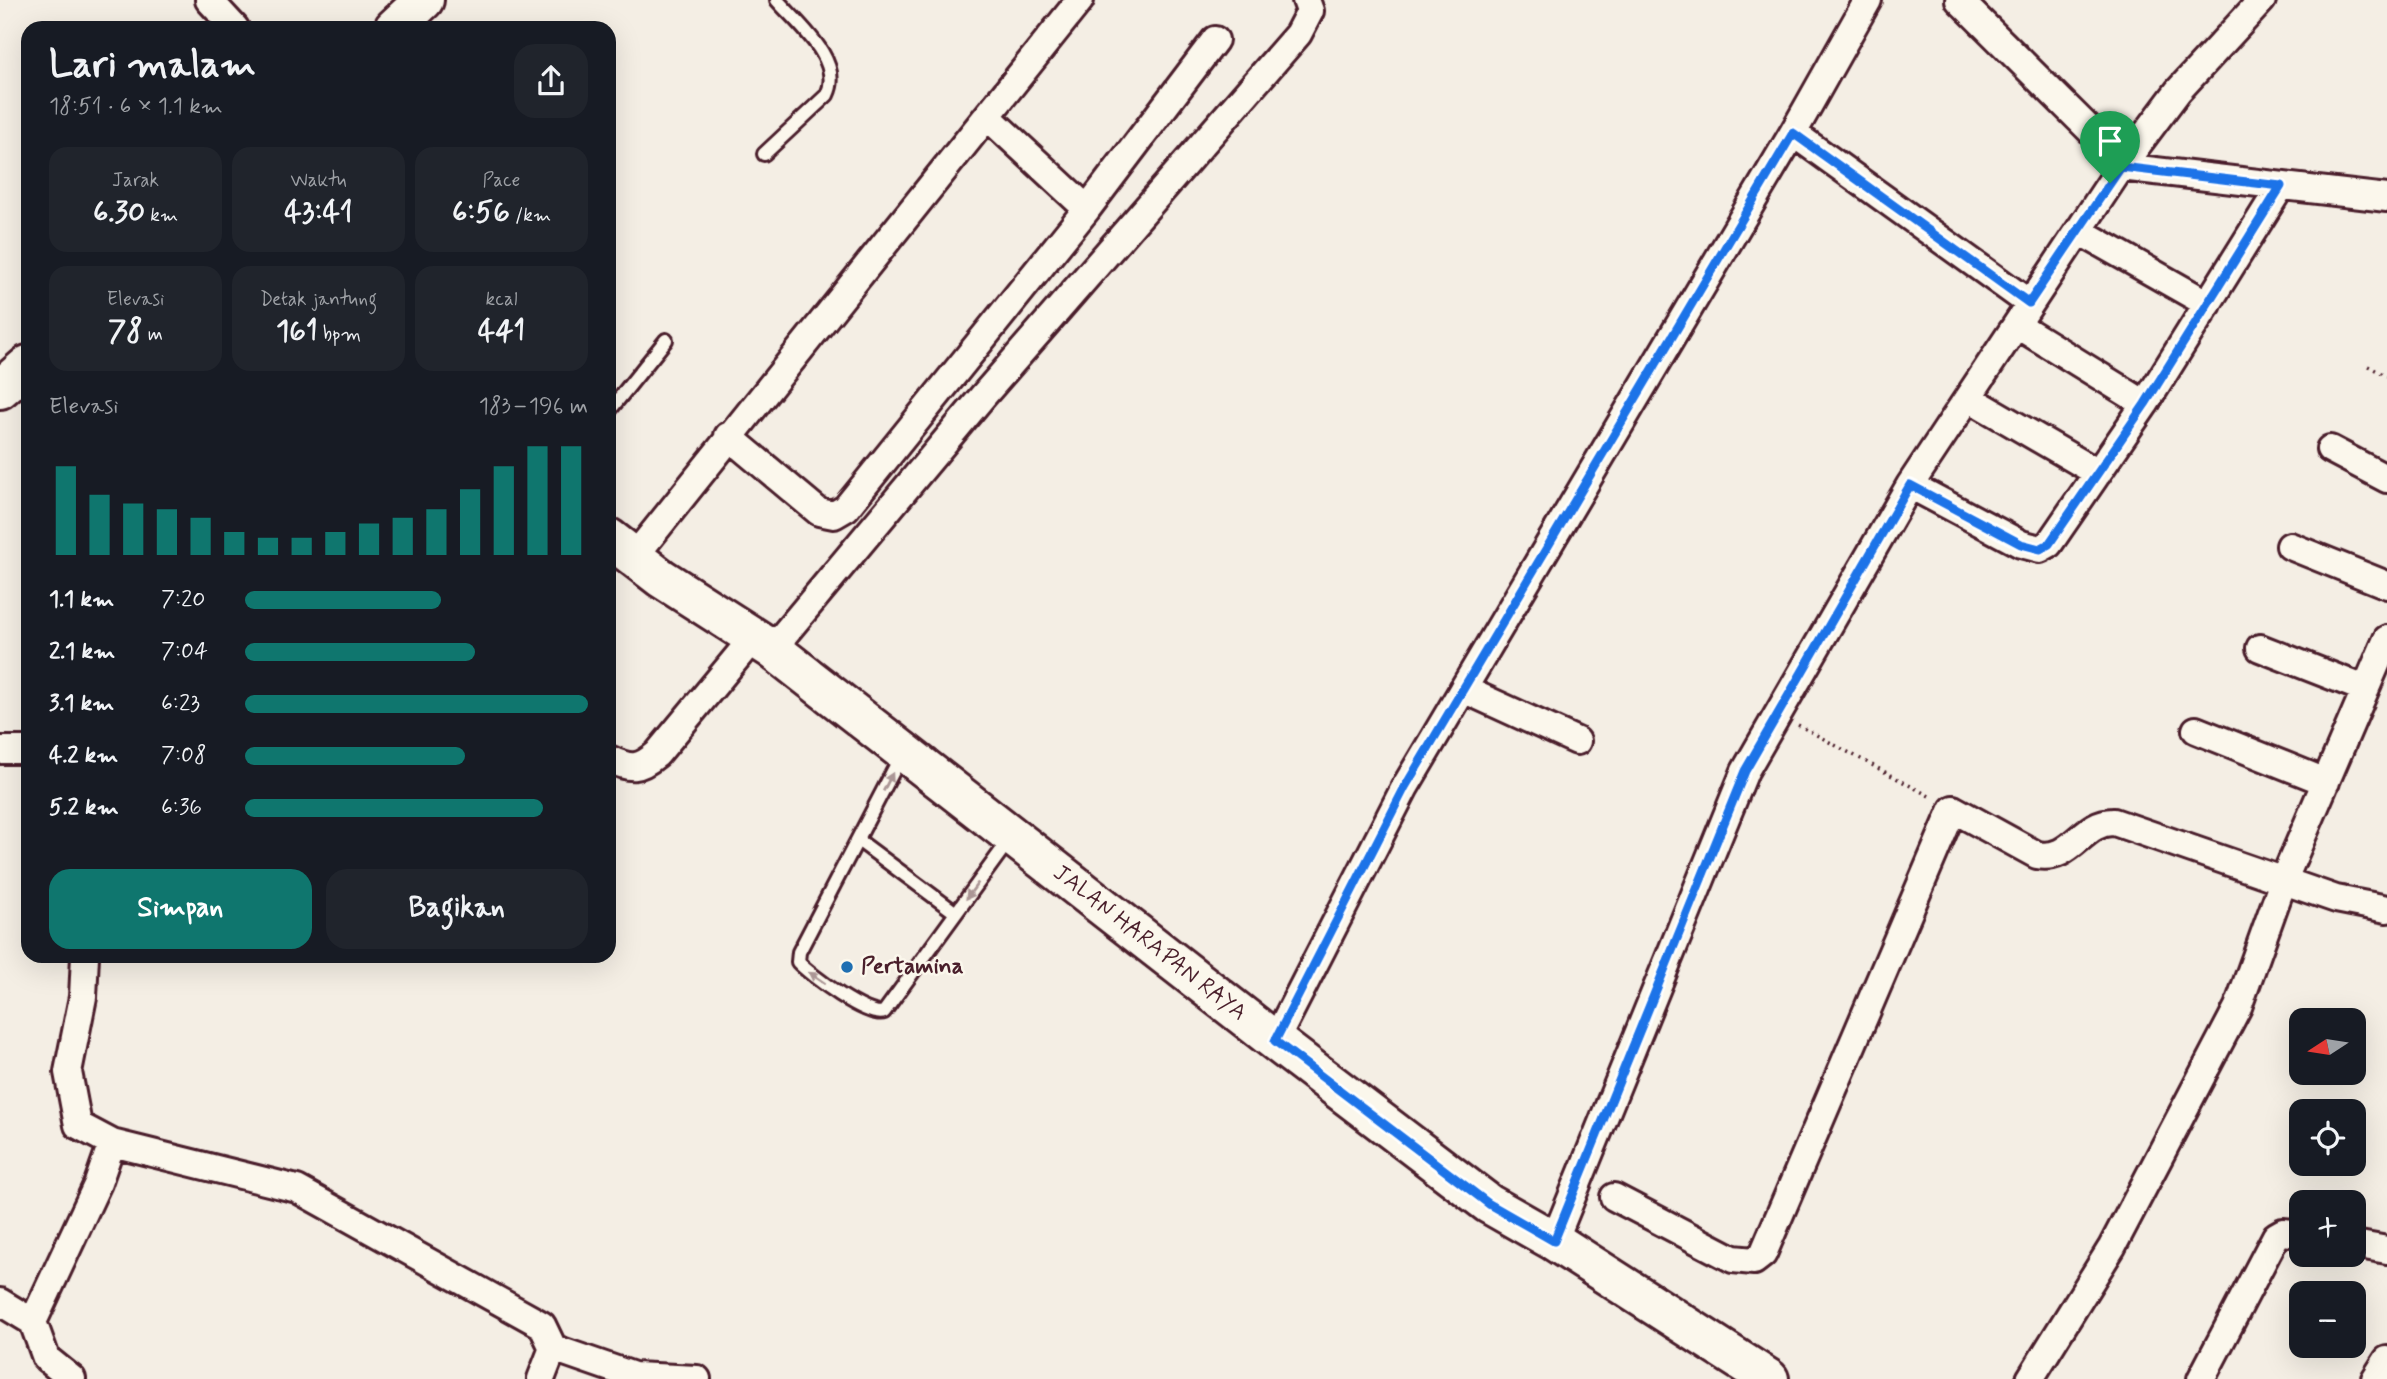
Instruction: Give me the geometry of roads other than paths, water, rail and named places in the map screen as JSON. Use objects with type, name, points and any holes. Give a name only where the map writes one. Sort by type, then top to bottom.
[{"type":"main road","points":[[402,21],[424,0]]},
{"type":"main road","points":[[0,389],[21,371]]},
{"type":"main road","name":"JALAN HARAPAN RAYA","points":[[621,547],[763,643],[1489,1204],[1554,1241],[1769,1379]]},
{"type":"street","points":[[209,0],[228,21]]},
{"type":"street","points":[[621,547],[728,436],[1080,0]]},
{"type":"street","points":[[616,762],[625,767],[643,766],[763,643],[983,396],[1298,34],[1310,11],[1306,0]]},
{"type":"street","points":[[1275,1041],[1384,825],[1793,133],[1868,0]]},
{"type":"street","points":[[1959,0],[2092,133],[2121,167],[2387,198]]},
{"type":"street","points":[[1554,1241],[1745,771],[1910,485],[2121,167],[2178,91],[2262,0]]},
{"type":"street","points":[[728,436],[819,512],[834,515],[846,508],[1087,209],[1215,40]]},
{"type":"street","points":[[988,117],[1087,209]]},
{"type":"street","points":[[1793,133],[2023,314],[2145,404]]},
{"type":"street","points":[[1910,485],[2021,544],[2040,549],[2049,544],[2145,404],[2281,186]]},
{"type":"street","points":[[2079,231],[2208,304]]},
{"type":"street","points":[[1969,398],[2098,473]]},
{"type":"street","points":[[2330,449],[2387,479]]},
{"type":"street","points":[[2291,546],[2387,585]]},
{"type":"street","points":[[2030,1379],[2112,1247],[2232,1018],[2284,879],[2387,639]]},
{"type":"street","points":[[2260,648],[2365,688]]},
{"type":"street","points":[[1463,688],[1577,741]]},
{"type":"street","points":[[2196,730],[2326,782]]},
{"type":"street","points":[[0,750],[21,749]]},
{"type":"street","points":[[1614,1197],[1733,1259],[1754,1261],[1763,1254],[1953,808],[2037,855],[2048,857],[2073,846],[2090,828],[2103,822],[2114,822],[2336,899],[2387,909]]},
{"type":"street","points":[[85,963],[83,997],[68,1072],[71,1102],[78,1125],[112,1143],[297,1189],[542,1325],[553,1348],[634,1376],[697,1379]]},
{"type":"street","points":[[33,1322],[98,1183],[112,1143]]},
{"type":"street","points":[[2201,1379],[2276,1236],[2283,1232],[2289,1233]]},
{"type":"street","points":[[2366,1246],[2387,1250]]},
{"type":"street","points":[[0,1302],[33,1322],[46,1358],[69,1378]]},
{"type":"street","points":[[541,1379],[553,1348]]},
{"type":"street","points":[[2375,1379],[2387,1360]]},
{"type":"lane","points":[[764,154],[827,95],[833,84],[832,72],[817,47],[777,0]]},
{"type":"lane","points":[[616,402],[666,341]]},
{"type":"lane","points":[[904,752],[799,951],[798,962],[808,973],[878,1014],[884,1012],[1012,836]]},
{"type":"lane","points":[[858,840],[956,913]]},
{"type":"place","name":"Pertamina","points":[[847,967]]}]
